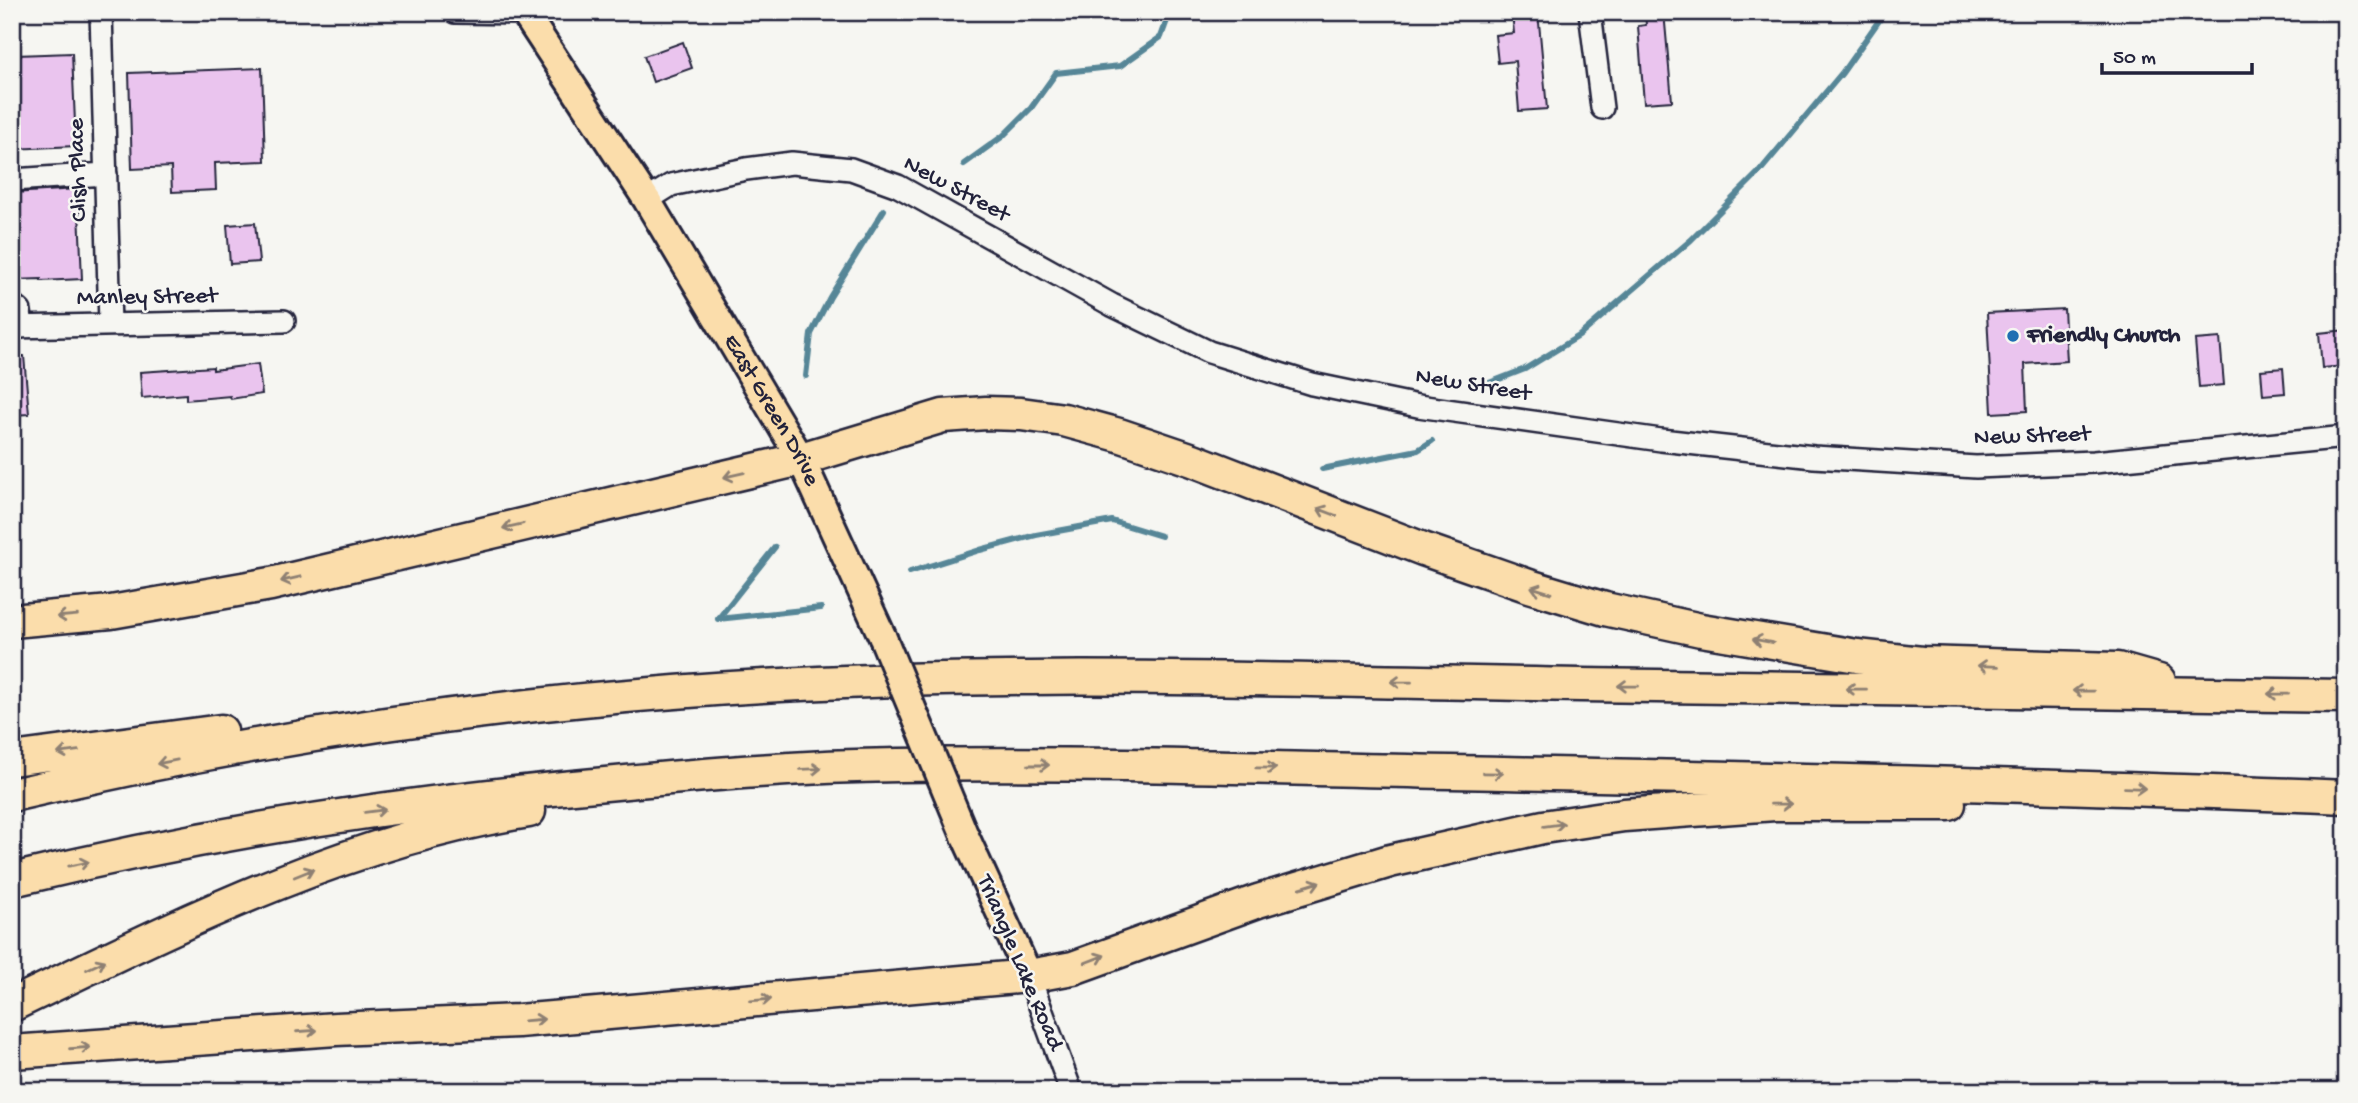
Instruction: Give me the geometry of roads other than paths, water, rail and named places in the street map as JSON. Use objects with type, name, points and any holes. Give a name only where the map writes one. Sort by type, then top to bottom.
[{"type":"highway","points":[[12,621],[111,612],[271,584],[801,459],[943,416],[986,412],[1064,421],[1119,435],[1193,460],[1423,549],[1605,609],[1780,645],[1870,657],[1922,663],[2117,669],[2200,693]]},
{"type":"highway","points":[[12,795],[235,748],[524,705],[764,686],[993,678],[1178,677],[2346,696]]},
{"type":"highway","points":[[12,759],[461,698],[524,705]]},
{"type":"highway","points":[[12,880],[182,844],[346,815],[534,790],[743,771],[896,765],[1097,765],[2067,786],[2346,797]]},
{"type":"highway","points":[[12,1005],[236,901],[333,861],[445,827],[497,816],[665,794],[743,771]]},
{"type":"highway","points":[[12,1052],[336,1029],[518,1021],[1029,976],[1073,968],[1258,901],[1390,861],[1543,827],[1624,815],[1775,804],[1994,805],[2067,786]]},
{"type":"main road","name":"East Green Drive","points":[[524,12],[647,200],[801,459],[883,638],[965,836]]},
{"type":"main road","name":"Triangle Lake Road","points":[[965,836],[1029,976]]},
{"type":"street","name":"Clish Place","points":[[101,12],[110,325]]},
{"type":"street","points":[[456,12],[524,12]]},
{"type":"street","points":[[1590,12],[1602,108]]},
{"type":"street","name":"New Street","points":[[647,200],[671,185],[746,169],[792,163],[851,169],[898,186],[1112,305],[1209,352],[1312,384],[1418,406],[1661,440],[1814,457],[1976,467],[2094,462],[2346,437]]},
{"type":"street","points":[[12,180],[106,174]]},
{"type":"street","points":[[12,304],[20,311],[17,327]]},
{"type":"street","name":"Manley Street","points":[[17,327],[284,321]]},
{"type":"street","name":"Triangle Lake Road","points":[[1029,976],[1071,1091]]},
{"type":"waterway","points":[[964,164],[1003,136],[1031,108],[1056,73],[1120,66],[1161,37],[1170,12]]},
{"type":"waterway","points":[[1484,385],[1525,369],[1579,336],[1691,240],[1760,171],[1842,73],[1885,12]]},
{"type":"waterway","points":[[806,376],[811,334],[830,297],[884,210]]},
{"type":"waterway","points":[[1322,469],[1418,450],[1432,441]]},
{"type":"waterway","points":[[910,572],[1036,535],[1112,521],[1161,536]]},
{"type":"waterway","points":[[718,619],[775,547]]},
{"type":"waterway","points":[[718,619],[821,608]]},
{"type":"place","name":"Friendly Church","points":[[2013,336]]}]
